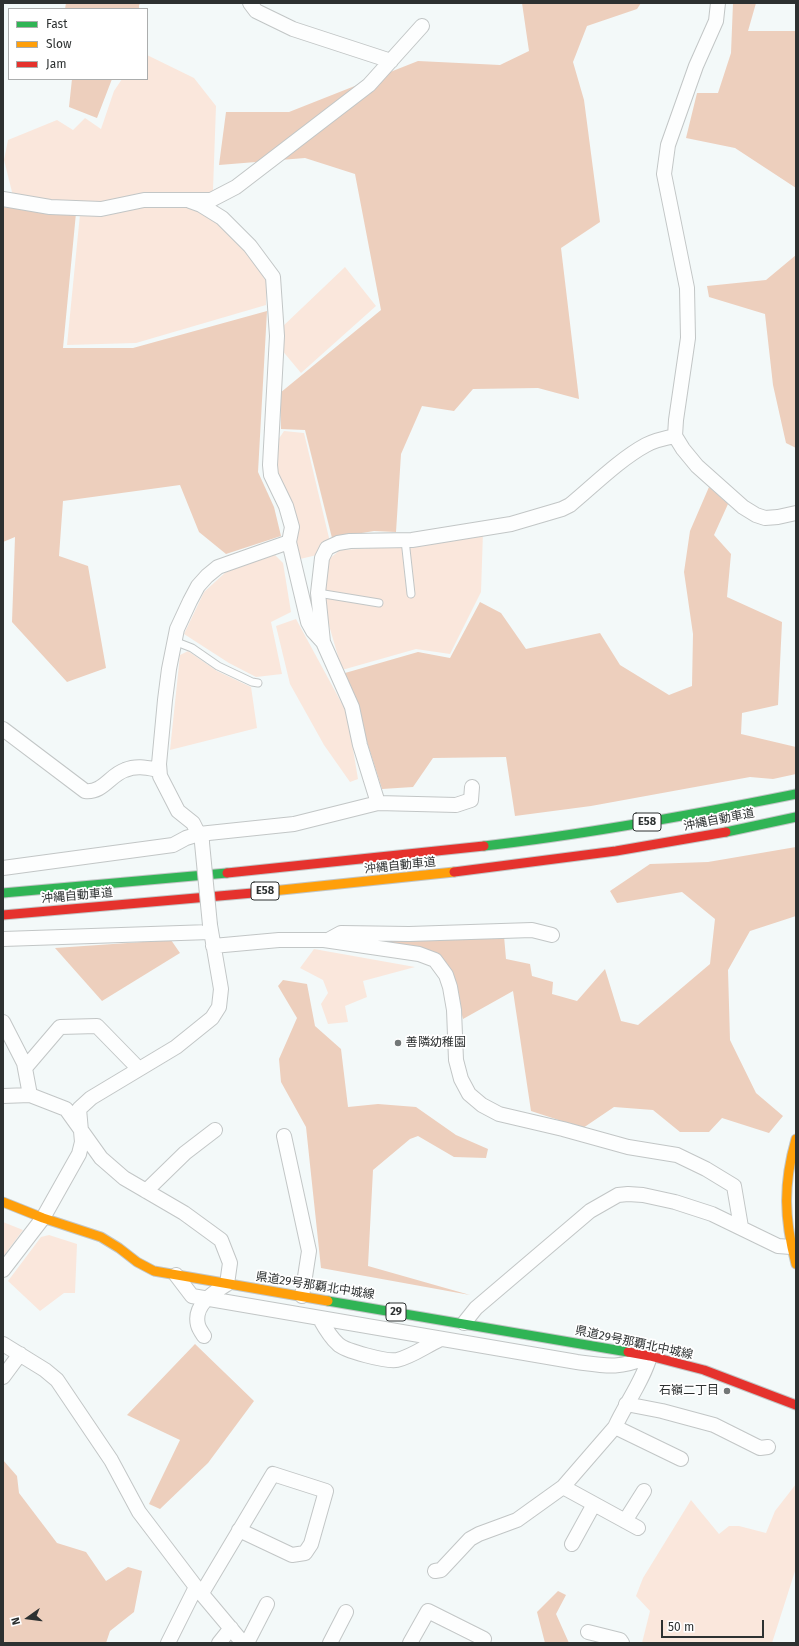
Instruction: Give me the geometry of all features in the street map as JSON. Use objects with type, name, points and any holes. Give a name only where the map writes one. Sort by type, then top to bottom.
[{"type":"main road","name":"沖縄自動車道","points":[[3,893],[362,860],[506,843],[608,829],[796,794]]},
{"type":"main road","name":"沖縄自動車道","points":[[3,915],[360,883],[527,864],[658,844],[796,817]]},
{"type":"main road","points":[[796,1139],[787,1169],[785,1190],[786,1220],[796,1264]]},
{"type":"main road","name":"県道29号那覇北中城線","points":[[3,1202],[43,1218],[101,1237],[119,1248],[137,1262],[154,1271],[650,1356],[704,1370],[796,1405]]},
{"type":"street","points":[[250,3],[256,11],[293,29],[391,61]]},
{"type":"street","points":[[718,3],[716,21],[696,66],[668,145],[664,174],[672,220],[679,246],[687,288],[688,338],[676,420],[676,436],[683,449],[697,466],[743,507],[756,515],[765,518],[796,513]]},
{"type":"street","points":[[3,199],[50,207],[101,209],[144,200],[211,200],[236,187],[370,85],[422,26]]},
{"type":"street","points":[[190,201],[201,205],[222,218],[250,246],[273,277],[277,336],[270,465],[271,476],[286,506],[292,527],[289,542],[308,622],[313,631],[323,642]]},
{"type":"street","points":[[378,803],[360,745],[352,707],[323,642],[318,593],[322,558],[327,548],[338,543],[350,541],[405,540],[511,524],[562,509],[570,505],[622,461],[646,445],[656,440],[676,436]]},
{"type":"street","points":[[3,1270],[43,1218],[79,1154],[82,1142],[79,1109],[91,1098],[176,1047],[204,1026],[219,1008],[221,989],[210,928],[201,838],[193,823],[178,811],[160,776],[159,770],[165,700],[177,629],[198,586],[218,567],[289,542]]},
{"type":"street","points":[[3,729],[85,791],[89,792],[102,787],[123,770],[130,768],[143,767],[159,770]]},
{"type":"street","points":[[3,868],[173,845],[186,838],[201,838],[294,824],[378,803],[456,805],[471,800],[472,787]]},
{"type":"street","points":[[3,939],[210,928]]},
{"type":"street","points":[[328,940],[341,933],[409,934],[532,930],[552,935]]},
{"type":"street","points":[[213,946],[279,940],[328,940],[419,954],[435,960],[446,974],[450,987],[454,1010],[456,1060],[461,1079],[469,1094],[482,1105],[499,1114],[564,1129],[628,1147],[677,1156],[706,1169],[734,1186],[741,1227]]},
{"type":"street","points":[[3,1022],[24,1063],[30,1095]]},
{"type":"street","points":[[25,1068],[60,1027],[97,1026],[139,1069]]},
{"type":"street","points":[[3,1096],[30,1095],[66,1109],[101,1158],[124,1178],[184,1213],[221,1240],[230,1263],[226,1284],[206,1299],[198,1311],[198,1325],[204,1336]]},
{"type":"street","points":[[146,1191],[185,1153],[215,1130]]},
{"type":"street","points":[[284,1136],[309,1251],[302,1296]]},
{"type":"street","points":[[464,1323],[476,1308],[590,1211],[618,1195],[643,1195],[675,1202],[712,1214],[778,1246],[791,1247]]},
{"type":"street","points":[[176,1275],[192,1296],[439,1340],[613,1367],[631,1364],[650,1356]]},
{"type":"street","points":[[320,1319],[326,1330],[339,1346],[373,1357],[389,1360],[397,1360],[439,1340]]},
{"type":"street","points":[[3,1344],[45,1370],[57,1380],[111,1460],[139,1512],[199,1590],[243,1643]]},
{"type":"street","points":[[3,1377],[20,1354]]},
{"type":"street","points":[[435,1571],[441,1570],[470,1539],[479,1534],[517,1520],[542,1504],[564,1487],[615,1427],[626,1404],[646,1370],[650,1356]]},
{"type":"street","points":[[626,1404],[662,1411],[714,1425],[760,1448],[768,1447]]},
{"type":"street","points":[[615,1427],[681,1459]]},
{"type":"street","points":[[168,1643],[199,1590],[273,1474],[326,1491],[311,1544],[305,1553],[292,1555],[238,1530]]},
{"type":"street","points":[[564,1487],[638,1528]]},
{"type":"street","points":[[625,1521],[644,1491]]},
{"type":"street","points":[[572,1544],[594,1504]]},
{"type":"street","points":[[247,1643],[266,1604]]},
{"type":"street","points":[[410,1643],[428,1611],[487,1642]]},
{"type":"street","points":[[330,1643],[346,1612]]},
{"type":"street","points":[[219,1643],[231,1628]]},
{"type":"street","points":[[588,1632],[620,1640],[622,1643]]},
{"type":"lane","points":[[405,540],[411,594]]},
{"type":"lane","points":[[318,593],[379,603]]},
{"type":"lane","points":[[174,641],[192,648],[218,666],[252,682],[258,683]]},
{"type":"shaded area","points":[[66,3],[141,3],[139,8],[65,8]]},
{"type":"shaded area","points":[[522,3],[641,3],[637,9],[587,26],[573,62],[584,100],[600,222],[561,248],[579,399],[538,388],[473,389],[454,411],[422,406],[401,454],[396,532],[374,531],[332,538],[305,430],[281,429],[280,393],[381,310],[355,174],[305,158],[219,165],[226,112],[289,112],[418,61],[500,65],[529,51]]},
{"type":"shaded area","points":[[733,3],[756,3],[748,31],[796,31],[796,188],[735,148],[686,138],[697,93],[718,93],[731,53]]},
{"type":"shaded area","points":[[148,55],[194,78],[216,106],[212,218],[246,248],[267,282],[266,305],[136,343],[67,345],[81,204],[13,196],[4,160],[8,140],[57,120],[73,130],[85,118],[101,129],[114,91],[121,80],[148,80]]},
{"type":"shaded area","points":[[72,80],[112,80],[97,118],[69,107]]},
{"type":"shaded area","points":[[3,207],[76,213],[63,348],[133,348],[267,311],[258,472],[274,507],[281,536],[226,554],[199,532],[180,485],[63,501],[59,556],[88,566],[106,668],[67,682],[12,622],[15,537],[3,542]]},
{"type":"shaded area","points":[[796,255],[796,448],[786,443],[773,385],[765,314],[709,297],[707,286],[766,280]]},
{"type":"shaded area","points":[[345,267],[376,306],[301,373],[281,349],[281,328]]},
{"type":"shaded area","points":[[284,431],[304,433],[330,542],[317,555],[300,559],[288,500],[279,478],[274,446]]},
{"type":"shaded area","points":[[709,487],[728,504],[714,535],[731,554],[727,597],[782,622],[778,705],[742,713],[741,734],[796,747],[796,774],[773,779],[750,777],[591,806],[515,816],[506,757],[433,758],[413,787],[382,789],[345,673],[418,652],[450,658],[480,602],[501,613],[526,649],[600,633],[620,665],[669,695],[692,686],[693,634],[684,572],[690,531]]},
{"type":"shaded area","points":[[483,532],[481,592],[450,654],[416,649],[342,670],[324,608],[324,575],[329,559],[340,550],[410,546]]},
{"type":"shaded area","points":[[275,555],[283,563],[291,612],[271,622],[282,674],[256,677],[229,663],[184,634],[204,592],[227,571]]},
{"type":"shaded area","points":[[296,619],[347,713],[358,779],[350,782],[324,745],[290,684],[276,626]]},
{"type":"shaded area","points":[[188,651],[217,671],[251,687],[257,728],[170,750],[180,655]]},
{"type":"shaded area","points":[[796,847],[796,916],[750,931],[728,970],[730,1040],[756,1093],[783,1116],[769,1133],[722,1118],[709,1132],[680,1132],[653,1110],[614,1107],[583,1128],[531,1111],[513,991],[463,1019],[450,970],[389,943],[395,939],[504,936],[506,959],[530,964],[532,976],[553,982],[552,994],[577,1001],[605,969],[621,1021],[638,1025],[710,964],[715,919],[682,892],[617,903],[610,891],[650,864],[708,862]]},
{"type":"shaded area","points":[[171,940],[180,953],[102,1001],[55,948]]},
{"type":"shaded area","points":[[314,949],[415,967],[363,981],[367,997],[345,1006],[348,1022],[328,1024],[321,1004],[328,993],[323,980],[300,968]]},
{"type":"shaded area","points":[[283,980],[307,984],[315,1026],[341,1049],[348,1107],[378,1104],[416,1107],[456,1135],[488,1149],[486,1158],[454,1157],[418,1136],[410,1139],[373,1170],[368,1266],[470,1295],[321,1268],[306,1127],[281,1082],[279,1059],[297,1018],[278,986]]},
{"type":"shaded area","points":[[3,1222],[23,1230],[3,1257]]},
{"type":"shaded area","points":[[49,1235],[77,1244],[75,1293],[64,1293],[40,1311],[8,1281],[41,1237]]},
{"type":"shaded area","points":[[195,1344],[254,1401],[208,1463],[160,1509],[149,1504],[180,1440],[127,1415]]},
{"type":"shaded area","points":[[3,1460],[17,1476],[19,1493],[57,1543],[86,1552],[106,1581],[128,1567],[142,1571],[134,1612],[110,1631],[106,1643],[3,1643]]},
{"type":"shaded area","points":[[796,1484],[796,1568],[772,1643],[642,1643],[650,1611],[636,1596],[643,1578],[691,1500],[719,1534],[729,1526],[739,1526],[766,1533],[775,1511]]},
{"type":"shaded area","points":[[558,1591],[566,1595],[556,1614],[569,1643],[545,1643],[537,1612]]},
{"type":"traffic: fast","points":[[484,846],[562,836],[796,794]]},
{"type":"traffic: fast","points":[[726,832],[796,817]]},
{"type":"traffic: fast","points":[[3,893],[227,873]]},
{"type":"traffic: fast","points":[[328,1301],[628,1352]]},
{"type":"traffic: slow","points":[[253,893],[454,872]]},
{"type":"traffic: slow","points":[[796,1139],[787,1186],[787,1217],[796,1264]]},
{"type":"traffic: slow","points":[[3,1202],[43,1218],[101,1237],[119,1248],[137,1262],[154,1271],[328,1301]]},
{"type":"traffic: jam","points":[[454,872],[616,851],[726,832]]},
{"type":"traffic: jam","points":[[227,873],[484,846]]},
{"type":"traffic: jam","points":[[3,915],[253,893]]},
{"type":"traffic: jam","points":[[628,1352],[704,1370],[796,1405]]},
{"type":"place","name":"善隣幼稚園","points":[[398,1043]]},
{"type":"place","name":"石嶺二丁目","points":[[727,1391]]}]
